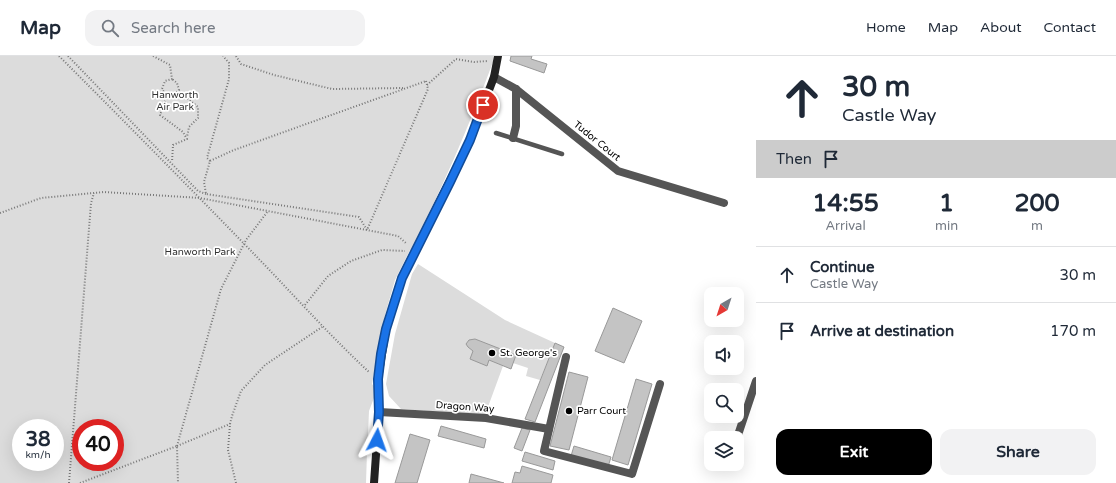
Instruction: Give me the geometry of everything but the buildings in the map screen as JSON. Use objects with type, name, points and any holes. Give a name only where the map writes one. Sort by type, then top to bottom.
[{"type":"street","points":[[374,483],[379,412],[378,379],[381,354],[389,322],[402,278],[470,140],[494,77],[498,58]]},
{"type":"street","name":"Tudor Court","points":[[494,77],[516,89],[618,171],[724,203]]},
{"type":"street","points":[[513,138],[516,126],[516,89]]},
{"type":"street","points":[[566,357],[544,451],[632,474],[660,384]]},
{"type":"street","points":[[739,431],[756,380]]},
{"type":"street","name":"Dragon Way","points":[[379,412],[486,418],[549,429]]},
{"type":"lane","points":[[496,133],[562,154]]},
{"type":"path","points":[[59,56],[200,198],[304,305],[322,326],[378,379]]},
{"type":"path","points":[[68,56],[202,193],[359,217],[367,230]]},
{"type":"path","points":[[153,56],[170,65],[172,79],[177,83],[179,90],[172,96]]},
{"type":"path","points":[[206,194],[204,182],[210,161],[207,158],[229,79],[229,63],[223,56]]},
{"type":"path","points":[[236,56],[241,64],[274,75],[332,89],[406,88]]},
{"type":"path","points":[[427,85],[456,59],[474,62],[498,58]]},
{"type":"path","points":[[167,96],[162,89],[165,81],[172,79]]},
{"type":"path","points":[[210,161],[234,150],[426,81],[428,89],[367,230]]},
{"type":"path","points":[[167,96],[186,98],[198,107],[198,118],[189,127],[186,138],[174,145],[172,162]]},
{"type":"path","points":[[167,96],[160,115],[183,132],[186,138]]},
{"type":"path","points":[[0,213],[41,198],[104,192],[200,198],[398,236],[416,251]]},
{"type":"path","points":[[69,483],[91,203],[94,193]]},
{"type":"path","points":[[200,198],[202,193]]},
{"type":"path","points":[[178,483],[178,446],[221,289],[244,244],[268,211]]},
{"type":"path","points":[[304,305],[328,276],[351,261],[382,250],[416,251]]},
{"type":"path","points":[[236,483],[228,450],[230,424],[242,391],[265,365],[322,326]]},
{"type":"path","points":[[80,483],[178,446],[230,424]]},
{"type":"green space","name":"Hanworth Park","points":[[0,56],[493,56],[493,62],[455,157],[434,204],[395,280],[385,315],[372,384],[377,390],[369,411],[368,434],[372,445],[367,452],[366,483],[0,483]]},
{"type":"green space","points":[[418,264],[505,320],[555,343],[540,380],[526,376],[528,368],[513,363],[511,369],[503,366],[485,415],[401,409],[389,396],[386,384],[395,334],[412,274]]},
{"type":"place","name":"St. George's","points":[[492,353]]},
{"type":"place","name":"Parr Court","points":[[569,411]]},
{"type":"route","points":[[377,440],[379,412],[378,379],[381,354],[386,329],[402,278],[470,140],[483,105]]},
{"type":"park label","name":"Hanworth Air Park","points":[[175,100]]}]
